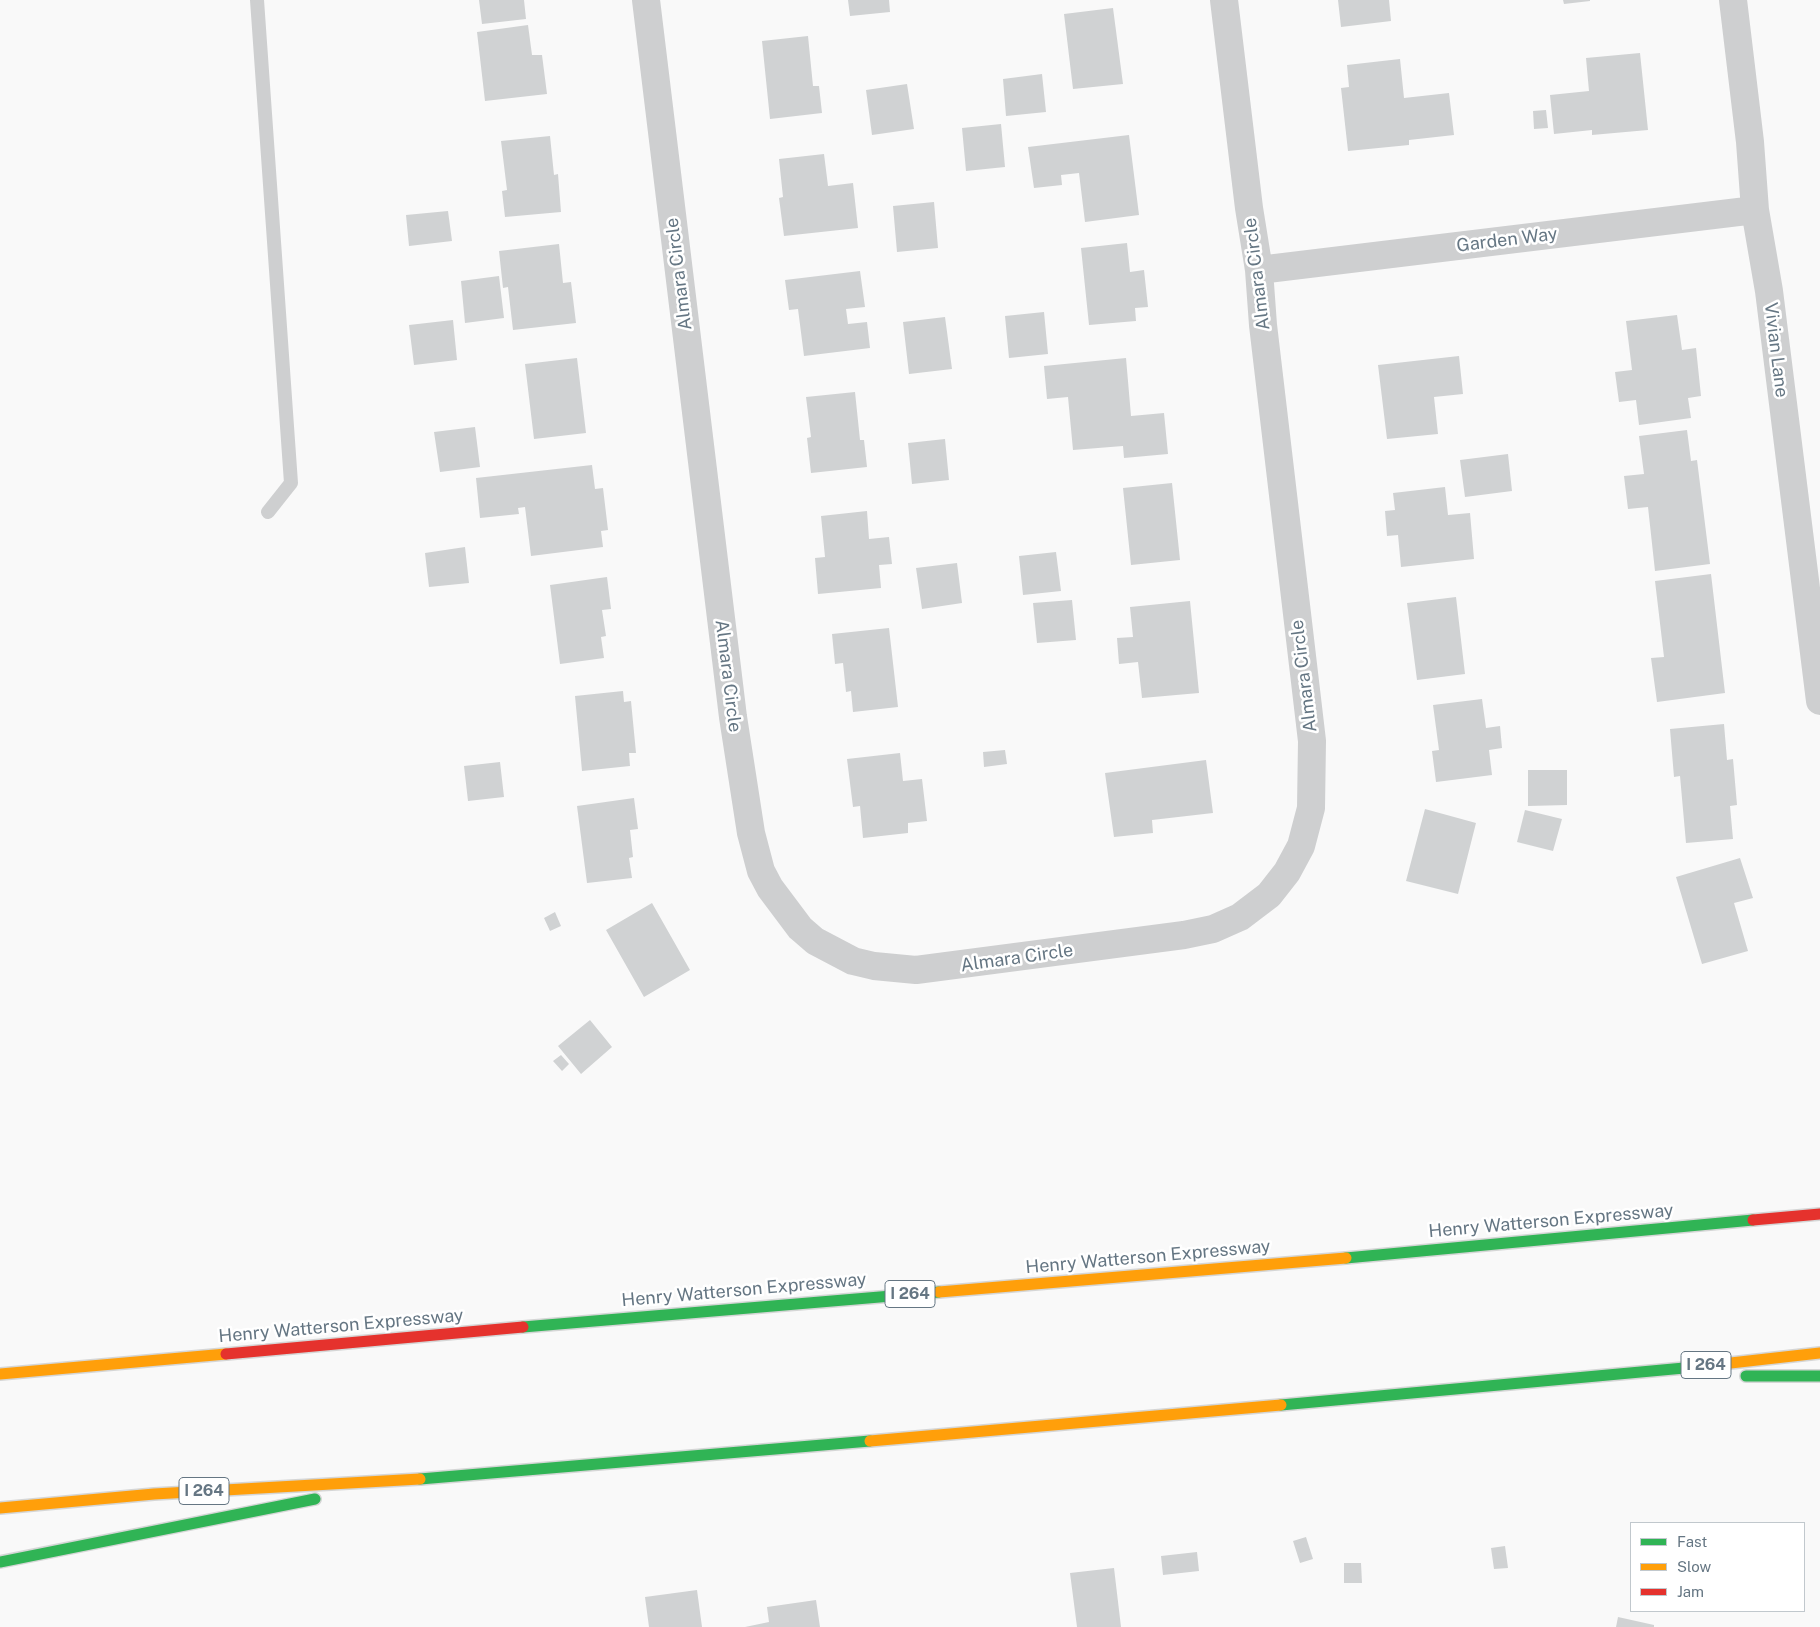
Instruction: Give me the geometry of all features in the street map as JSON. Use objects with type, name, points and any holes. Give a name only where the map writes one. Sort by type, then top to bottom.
[{"type":"highway","name":"Henry Watterson Expressway","points":[[0,1374],[654,1315],[1352,1257],[1820,1214]]},
{"type":"highway","name":"I 264","points":[[0,1508],[154,1494],[409,1480],[1592,1378],[1820,1352]]},
{"type":"highway","points":[[1731,1377],[1820,1376]]},
{"type":"highway","points":[[1592,1378],[1711,1377]]},
{"type":"highway","points":[[0,1562],[409,1480]]},
{"type":"street","name":"Almara Circle","points":[[646,0],[733,717],[751,833],[762,871],[770,888],[800,928],[815,941],[853,961],[874,966],[916,970],[1184,935],[1213,929],[1240,917],[1269,895],[1288,872],[1301,846],[1311,808],[1312,741],[1263,325],[1259,270],[1249,208],[1224,0]]},
{"type":"street","name":"Vivian Lane","points":[[1733,0],[1750,142],[1755,210],[1769,292],[1820,701]]},
{"type":"street","name":"Garden Way","points":[[1259,270],[1755,210]]},
{"type":"lane","points":[[257,0],[291,482],[268,512]]},
{"type":"building","points":[[479,0],[524,0],[526,19],[482,24]]},
{"type":"building","points":[[848,0],[889,0],[890,12],[850,16]]},
{"type":"building","points":[[1338,0],[1389,0],[1391,21],[1341,27]]},
{"type":"building","points":[[1563,0],[1590,0],[1590,1],[1564,4]]},
{"type":"building","points":[[1113,8],[1123,84],[1073,89],[1064,14]]},
{"type":"building","points":[[528,25],[532,55],[542,55],[547,94],[485,101],[477,32]]},
{"type":"building","points":[[808,36],[813,86],[819,86],[822,113],[770,119],[762,41]]},
{"type":"building","points":[[1640,53],[1648,130],[1592,135],[1592,130],[1554,134],[1550,95],[1589,91],[1586,58]]},
{"type":"building","points":[[1400,59],[1404,98],[1449,93],[1454,135],[1409,140],[1409,145],[1348,151],[1341,88],[1349,87],[1347,65]]},
{"type":"building","points":[[1042,74],[1046,112],[1006,116],[1003,79]]},
{"type":"building","points":[[907,84],[914,129],[872,135],[866,90]]},
{"type":"building","points":[[1546,110],[1548,128],[1534,129],[1533,111]]},
{"type":"building","points":[[1001,124],[1005,167],[966,171],[962,128]]},
{"type":"building","points":[[1129,135],[1139,215],[1085,222],[1079,173],[1061,175],[1062,185],[1034,188],[1028,147]]},
{"type":"building","points":[[550,136],[554,175],[558,174],[561,212],[505,217],[502,191],[507,190],[501,141]]},
{"type":"building","points":[[824,154],[828,186],[853,183],[858,228],[784,236],[779,198],[783,197],[779,159]]},
{"type":"building","points":[[934,202],[938,248],[897,252],[893,206]]},
{"type":"building","points":[[448,211],[452,241],[409,246],[406,215]]},
{"type":"building","points":[[1127,243],[1130,272],[1144,270],[1148,307],[1135,308],[1136,321],[1089,325],[1081,248]]},
{"type":"building","points":[[559,244],[563,283],[571,282],[576,323],[513,330],[508,287],[503,288],[499,251]]},
{"type":"building","points":[[860,271],[865,307],[846,309],[848,324],[867,322],[870,348],[804,356],[798,309],[789,310],[785,280]]},
{"type":"building","points":[[499,276],[504,318],[465,323],[461,281]]},
{"type":"building","points":[[1044,312],[1048,354],[1009,358],[1005,316]]},
{"type":"building","points":[[1677,315],[1682,350],[1696,348],[1701,396],[1688,398],[1691,418],[1639,425],[1636,400],[1619,402],[1615,372],[1632,370],[1626,321]]},
{"type":"building","points":[[945,317],[952,369],[909,374],[903,322]]},
{"type":"building","points":[[453,320],[457,360],[414,365],[409,325]]},
{"type":"building","points":[[1459,356],[1463,394],[1434,397],[1438,434],[1387,439],[1378,365]]},
{"type":"building","points":[[577,358],[586,433],[534,439],[525,364]]},
{"type":"building","points":[[1126,358],[1131,416],[1164,413],[1168,454],[1124,458],[1123,446],[1073,450],[1068,397],[1047,399],[1044,366]]},
{"type":"building","points":[[855,392],[860,440],[864,440],[867,467],[811,473],[807,438],[811,437],[806,397]]},
{"type":"building","points":[[475,427],[480,467],[440,472],[434,432]]},
{"type":"building","points":[[1687,430],[1691,461],[1697,460],[1710,564],[1655,571],[1648,507],[1628,509],[1624,476],[1644,474],[1639,436]]},
{"type":"building","points":[[945,439],[949,480],[912,484],[908,443]]},
{"type":"building","points":[[1508,454],[1512,491],[1465,497],[1460,460]]},
{"type":"building","points":[[592,465],[595,489],[603,488],[608,530],[601,531],[603,547],[531,556],[525,507],[518,508],[519,514],[480,518],[476,478]]},
{"type":"building","points":[[1172,483],[1180,560],[1131,565],[1123,488]]},
{"type":"building","points":[[1445,487],[1448,515],[1470,513],[1474,559],[1401,567],[1398,535],[1387,536],[1385,511],[1395,510],[1393,493]]},
{"type":"building","points":[[867,511],[869,539],[889,537],[892,564],[879,565],[881,588],[818,594],[815,558],[825,557],[821,516]]},
{"type":"building","points":[[465,547],[469,583],[429,587],[425,553]]},
{"type":"building","points":[[1056,552],[1061,591],[1023,595],[1019,556]]},
{"type":"building","points":[[957,563],[962,603],[922,609],[916,568]]},
{"type":"building","points":[[1711,574],[1725,693],[1657,702],[1651,658],[1664,657],[1655,581]]},
{"type":"building","points":[[607,577],[611,609],[602,610],[606,636],[601,637],[604,658],[560,664],[550,585]]},
{"type":"building","points":[[1456,597],[1465,674],[1417,680],[1407,603]]},
{"type":"building","points":[[1072,600],[1076,640],[1037,643],[1033,603]]},
{"type":"building","points":[[1190,601],[1199,693],[1142,698],[1138,662],[1119,664],[1117,638],[1133,637],[1130,607]]},
{"type":"building","points":[[889,628],[898,707],[853,712],[851,691],[846,692],[843,663],[835,664],[832,634]]},
{"type":"building","points":[[623,691],[624,702],[631,701],[636,753],[629,753],[630,766],[582,771],[575,696]]},
{"type":"building","points":[[1482,699],[1486,728],[1500,726],[1502,748],[1489,750],[1492,775],[1436,782],[1432,751],[1439,750],[1433,705]]},
{"type":"building","points":[[1724,724],[1727,760],[1733,759],[1737,805],[1730,806],[1733,839],[1686,843],[1680,776],[1674,777],[1670,729]]},
{"type":"building","points":[[1005,750],[1007,764],[984,767],[983,752]]},
{"type":"building","points":[[900,753],[903,781],[922,779],[927,821],[908,823],[908,833],[863,838],[860,806],[853,807],[847,759]]},
{"type":"building","points":[[1206,760],[1213,813],[1152,820],[1153,833],[1114,837],[1105,773]]},
{"type":"building","points":[[500,762],[504,797],[468,801],[464,766]]},
{"type":"building","points":[[1528,770],[1567,770],[1567,805],[1528,806]]},
{"type":"building","points":[[634,798],[638,829],[630,830],[633,857],[629,858],[632,878],[587,883],[577,806]]},
{"type":"building","points":[[1425,809],[1476,823],[1458,894],[1406,881]]},
{"type":"building","points":[[1525,810],[1562,819],[1553,851],[1517,842]]},
{"type":"building","points":[[1740,858],[1753,898],[1734,903],[1748,951],[1702,964],[1676,877]]},
{"type":"building","points":[[652,903],[690,970],[644,997],[606,930]]},
{"type":"building","points":[[555,912],[561,926],[550,931],[544,918]]},
{"type":"building","points":[[590,1020],[612,1047],[581,1074],[558,1046]]},
{"type":"building","points":[[561,1055],[569,1064],[562,1071],[553,1061]]},
{"type":"building","points":[[1306,1537],[1313,1559],[1300,1563],[1293,1541]]},
{"type":"building","points":[[1505,1546],[1508,1568],[1494,1569],[1491,1548]]},
{"type":"building","points":[[1197,1552],[1199,1571],[1163,1575],[1161,1556]]},
{"type":"building","points":[[1344,1563],[1361,1563],[1362,1583],[1344,1583]]},
{"type":"building","points":[[1114,1568],[1121,1627],[1077,1627],[1070,1573]]},
{"type":"building","points":[[697,1590],[702,1627],[649,1627],[645,1597]]},
{"type":"building","points":[[816,1600],[820,1627],[745,1627],[769,1622],[767,1607]]},
{"type":"building","points":[[1618,1617],[1654,1625],[1654,1627],[1616,1627]]},
{"type":"traffic: fast","points":[[1346,1258],[1753,1220]]},
{"type":"traffic: fast","points":[[523,1327],[939,1292]]},
{"type":"traffic: fast","points":[[1281,1405],[1695,1367]]},
{"type":"traffic: fast","points":[[1746,1376],[1820,1376]]},
{"type":"traffic: fast","points":[[420,1479],[870,1441]]},
{"type":"traffic: fast","points":[[0,1562],[315,1499]]},
{"type":"traffic: slow","points":[[939,1292],[1346,1258]]},
{"type":"traffic: slow","points":[[1695,1367],[1820,1353]]},
{"type":"traffic: slow","points":[[0,1374],[226,1354]]},
{"type":"traffic: slow","points":[[870,1441],[1281,1405]]},
{"type":"traffic: slow","points":[[0,1508],[154,1494],[420,1479]]},
{"type":"traffic: jam","points":[[1753,1220],[1820,1214]]},
{"type":"traffic: jam","points":[[226,1354],[523,1327]]}]
